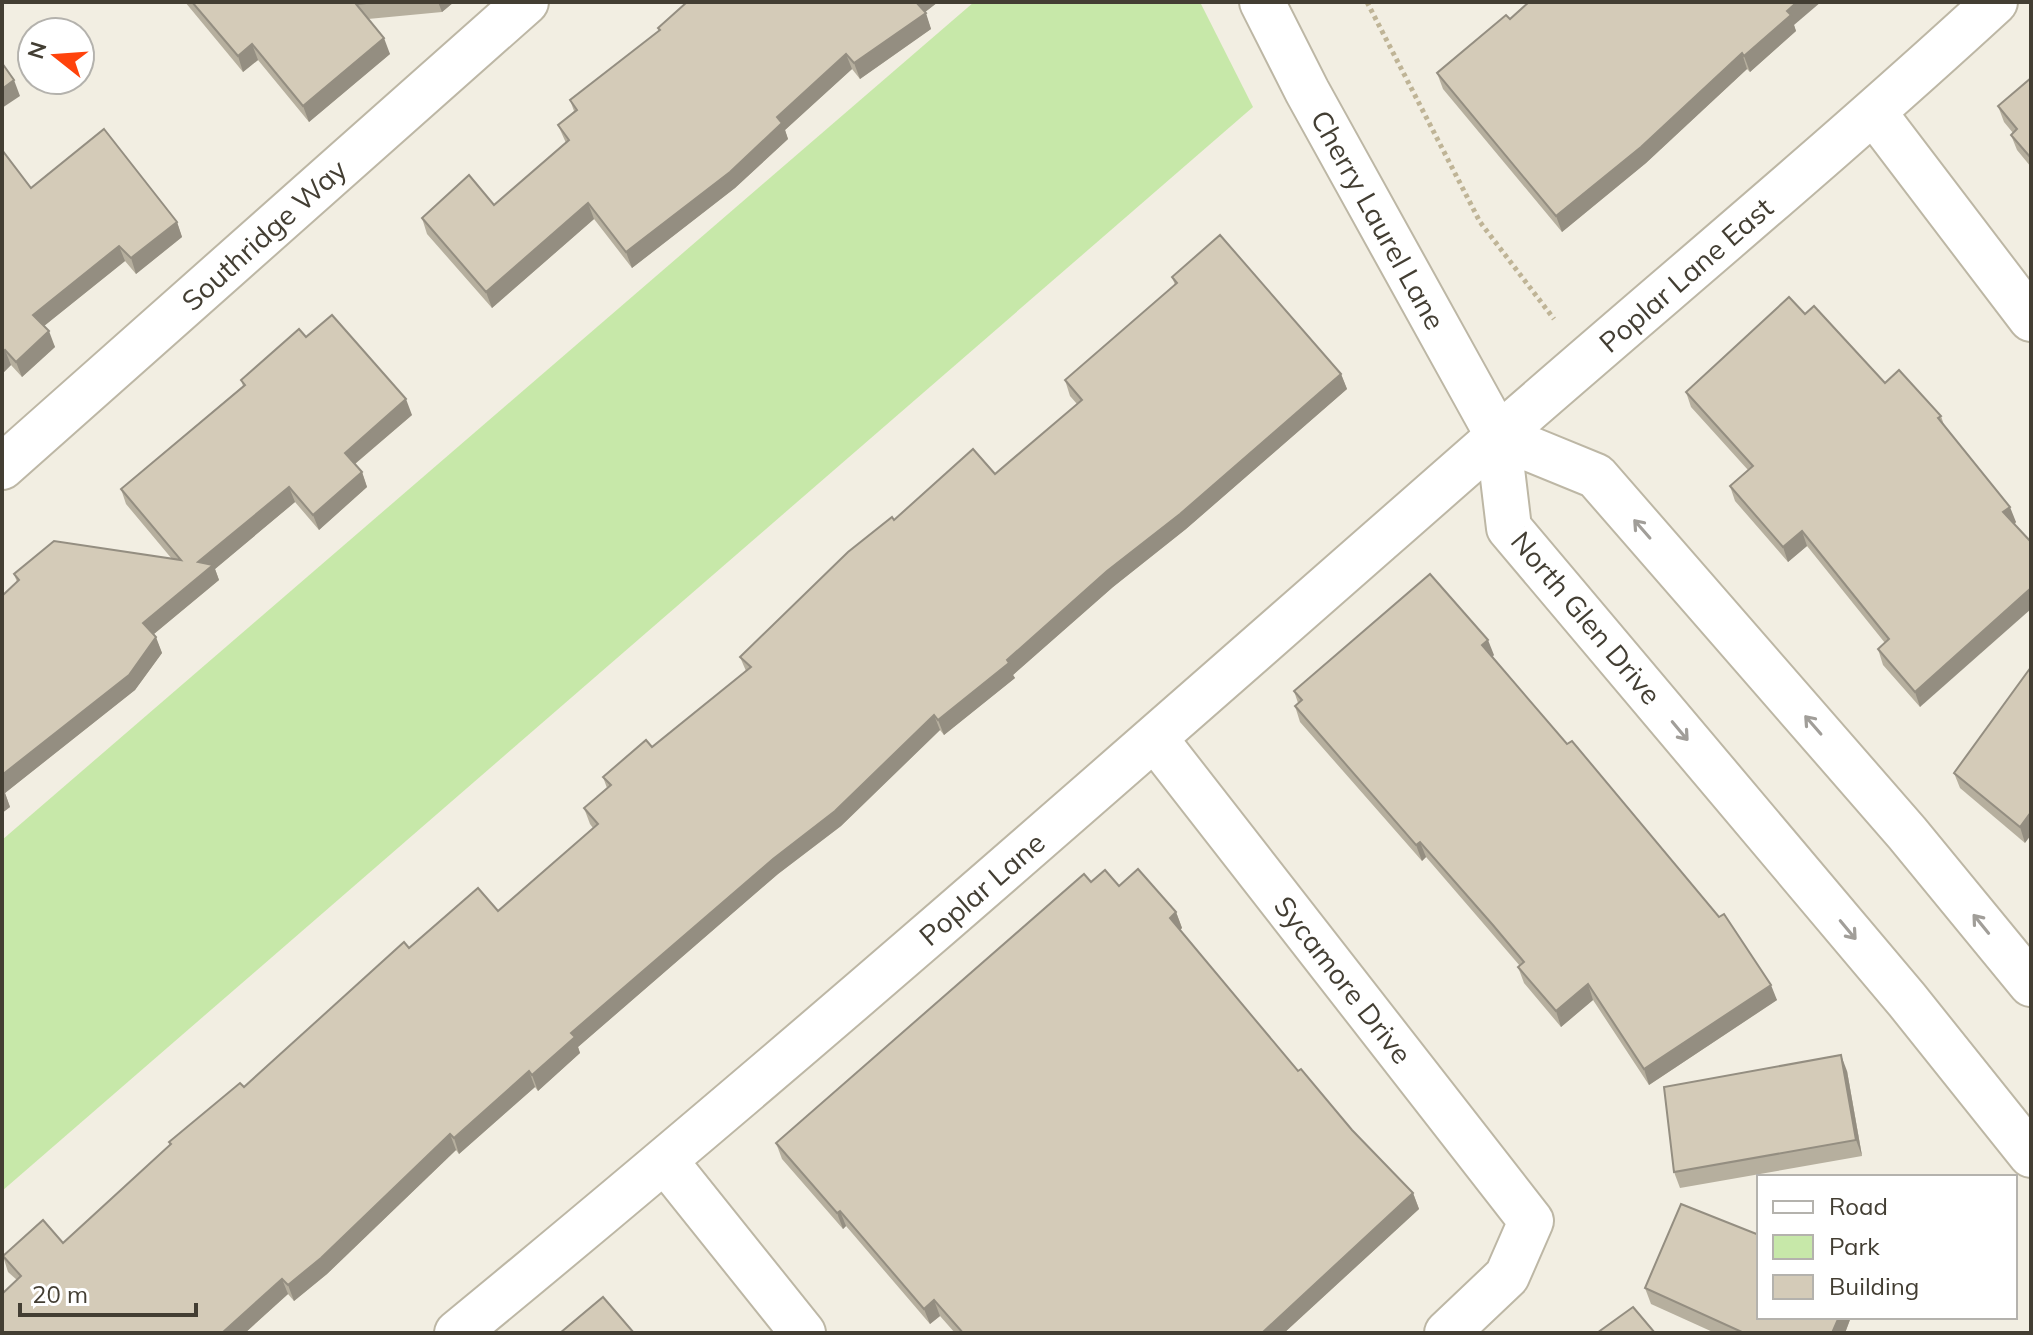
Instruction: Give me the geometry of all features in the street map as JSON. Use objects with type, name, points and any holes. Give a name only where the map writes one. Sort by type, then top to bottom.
[{"type":"street","name":"Southridge Way","points":[[2,467],[526,2]]},
{"type":"street","name":"Cherry Laurel Lane","points":[[1262,2],[1307,91],[1498,436]]},
{"type":"street","name":"Poplar Lane East","points":[[1498,436],[1875,114],[1995,2]]},
{"type":"street","points":[[1875,114],[2031,319]]},
{"type":"street","name":"Poplar Lane","points":[[457,1333],[666,1162],[1156,740],[1498,436]]},
{"type":"street","points":[[1498,436],[1596,476],[1907,833],[2031,984]]},
{"type":"street","name":"North Glen Drive","points":[[1498,436],[1509,528],[1907,1000],[2031,1155]]},
{"type":"street","name":"Sycamore Drive","points":[[1156,740],[1531,1221],[1507,1276],[1447,1333]]},
{"type":"street","points":[[666,1162],[803,1333]]},
{"type":"path","points":[[1367,2],[1480,222],[1586,361]]},
{"type":"green space","points":[[974,2],[1200,2],[1253,107],[2,1191],[2,840]]},
{"type":"building","points":[[192,2],[377,2],[356,4],[384,38],[303,106],[252,44],[238,56]]},
{"type":"building","points":[[687,2],[916,2],[926,13],[854,63],[846,54],[777,117],[782,123],[730,172],[626,252],[588,203],[486,292],[422,218],[469,175],[494,205],[569,140],[558,125],[577,110],[570,100],[660,30],[658,28]]},
{"type":"building","points":[[1529,2],[1797,2],[1787,11],[1791,15],[1744,56],[1742,53],[1641,147],[1556,216],[1437,73],[1506,15],[1510,19]]},
{"type":"building","points":[[2,63],[14,80],[2,89]]},
{"type":"building","points":[[2031,78],[2031,158],[2011,135],[2017,129],[1998,106]]},
{"type":"building","points":[[104,129],[177,222],[131,258],[119,246],[33,315],[49,331],[16,362],[5,350],[2,353],[2,150],[31,188]]},
{"type":"building","points":[[1220,235],[1341,374],[1180,514],[1107,571],[1007,660],[1009,663],[938,720],[934,715],[835,811],[773,859],[571,1033],[575,1037],[532,1075],[529,1071],[454,1138],[450,1134],[321,1258],[288,1285],[282,1279],[222,1333],[2,1333],[2,1294],[21,1276],[3,1256],[43,1220],[63,1243],[171,1144],[169,1142],[240,1083],[244,1087],[404,942],[409,948],[478,888],[498,911],[598,824],[584,808],[611,785],[603,777],[646,740],[652,747],[751,667],[740,657],[848,552],[892,517],[894,520],[973,449],[995,474],[1082,400],[1065,380],[1177,283],[1172,277]]},
{"type":"building","points":[[1789,297],[1805,314],[1814,306],[1885,383],[1899,370],[1941,416],[1938,418],[2010,507],[2003,512],[2031,542],[2031,588],[1915,692],[1878,649],[1889,639],[1802,531],[1783,547],[1730,486],[1753,466],[1686,392]]},
{"type":"building","points":[[332,315],[406,399],[345,453],[362,472],[313,515],[289,487],[198,562],[213,565],[143,623],[156,637],[129,675],[2,775],[2,596],[19,580],[14,574],[54,541],[181,560],[121,489],[245,385],[241,380],[299,329],[306,337]]},
{"type":"building","points":[[1430,574],[1488,640],[1482,645],[1567,744],[1572,741],[1719,917],[1724,914],[1771,985],[1644,1069],[1588,984],[1556,1011],[1518,967],[1524,962],[1492,924],[1420,842],[1416,845],[1295,706],[1302,700],[1294,691]]},
{"type":"building","points":[[2031,667],[2031,812],[2020,827],[1954,773]]},
{"type":"building","points":[[1138,869],[1176,912],[1170,918],[1298,1071],[1301,1069],[1352,1130],[1413,1193],[1262,1333],[963,1333],[934,1300],[924,1309],[840,1211],[837,1213],[776,1143],[1084,874],[1091,882],[1105,870],[1119,886]]},
{"type":"building","points":[[1841,1055],[1856,1140],[1674,1172],[1664,1087]]},
{"type":"building","points":[[1681,1204],[1757,1234],[1757,1319],[1838,1319],[1832,1333],[1744,1333],[1645,1288]]},
{"type":"building","points":[[603,1297],[634,1333],[560,1333]]},
{"type":"building","points":[[1633,1307],[1655,1333],[1597,1333]]}]
